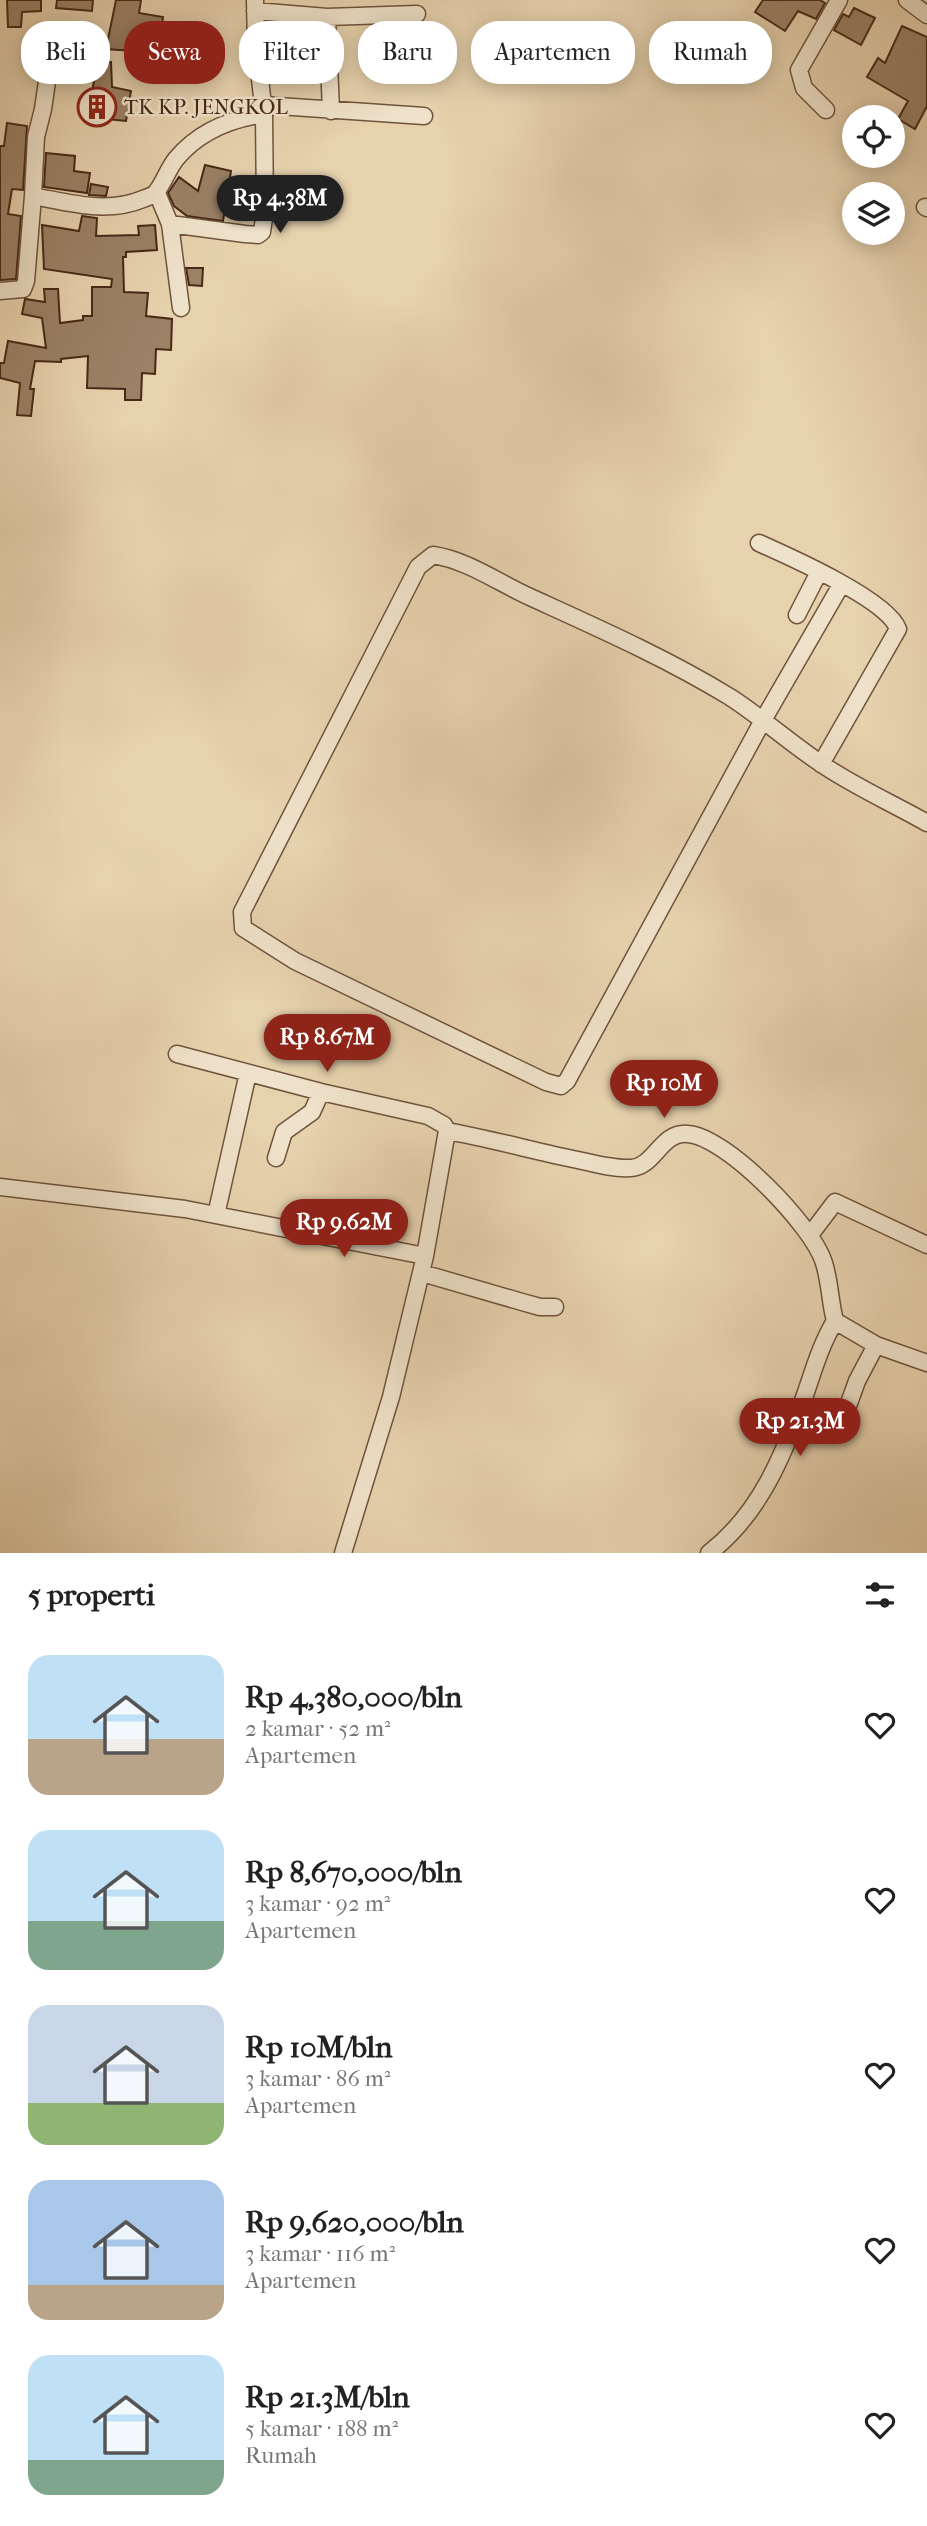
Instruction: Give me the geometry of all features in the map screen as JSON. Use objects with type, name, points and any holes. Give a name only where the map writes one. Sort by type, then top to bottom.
[{"type":"street","points":[[826,110],[804,88],[799,70],[839,0]]},
{"type":"street","points":[[907,0],[927,15]]},
{"type":"street","points":[[170,224],[245,234],[262,232],[265,211],[264,109],[256,44],[255,6],[327,17],[417,14]]},
{"type":"street","points":[[327,17],[331,111]]},
{"type":"street","points":[[0,291],[23,289],[26,281],[36,137],[47,84]]},
{"type":"street","points":[[33,196],[89,207],[124,206],[157,193],[175,159],[213,127],[264,109],[424,116]]},
{"type":"street","points":[[157,193],[170,224],[181,308]]},
{"type":"street","points":[[759,543],[819,572],[886,611],[898,629],[821,764]]},
{"type":"street","points":[[841,585],[762,722],[567,1082],[561,1086],[536,1077],[295,961],[243,928],[242,912],[418,567],[433,555],[450,557],[505,586],[654,654],[732,698],[762,722],[821,764],[927,822]]},
{"type":"street","points":[[797,615],[819,572]]},
{"type":"street","points":[[177,1054],[321,1092],[428,1116],[444,1125],[447,1132],[422,1273],[391,1397],[343,1553]]},
{"type":"street","points":[[216,1214],[248,1073]]},
{"type":"street","points":[[276,1158],[284,1132],[312,1112],[321,1092]]},
{"type":"street","points":[[447,1132],[495,1140],[531,1151],[598,1164],[634,1168],[646,1161],[670,1137],[687,1134],[709,1140],[773,1192],[810,1235],[824,1263],[835,1321],[824,1338],[789,1438],[775,1469],[749,1513],[726,1539],[709,1553]]},
{"type":"street","points":[[0,1187],[138,1202],[216,1214],[425,1256]]},
{"type":"street","points":[[810,1235],[835,1202],[927,1245]]},
{"type":"street","points":[[422,1273],[540,1307],[555,1307]]},
{"type":"street","points":[[835,1321],[876,1345],[927,1363]]},
{"type":"street","points":[[840,1428],[857,1381],[876,1345]]},
{"type":"building","points":[[7,0],[41,0],[41,11],[22,12],[21,27],[8,27]]},
{"type":"building","points":[[57,0],[93,0],[92,11],[56,8]]},
{"type":"building","points":[[116,0],[141,0],[139,13],[163,17],[163,21],[124,21],[124,50],[110,49],[110,29]]},
{"type":"building","points":[[763,0],[820,0],[825,3],[816,19],[798,11],[785,31],[755,12]]},
{"type":"building","points":[[854,8],[875,18],[861,45],[834,30],[843,14],[849,17]]},
{"type":"building","points":[[902,26],[927,37],[927,106],[915,129],[905,123],[905,106],[908,101],[867,77],[878,58],[885,63]]},
{"type":"building","points":[[110,62],[112,87],[131,91],[126,121],[87,117],[93,84],[110,84]]},
{"type":"building","points":[[7,123],[27,126],[23,190],[12,189],[8,214],[21,216],[16,279],[0,280],[0,146],[4,146]]},
{"type":"building","points":[[46,153],[75,156],[74,171],[90,173],[87,193],[44,187]]},
{"type":"building","points":[[205,165],[231,171],[223,221],[187,216],[174,206],[168,193],[179,177],[198,191]]},
{"type":"building","points":[[91,184],[108,187],[106,196],[89,195]]},
{"type":"building","points":[[82,216],[97,218],[96,236],[139,235],[138,226],[155,225],[157,250],[126,252],[126,257],[123,257],[124,292],[148,293],[146,316],[172,319],[171,350],[156,349],[155,374],[142,373],[141,400],[125,400],[125,389],[87,388],[88,356],[61,359],[61,362],[35,361],[30,389],[34,389],[31,416],[17,415],[20,383],[0,378],[0,363],[4,363],[8,341],[46,348],[42,318],[22,314],[25,299],[45,302],[44,289],[58,289],[60,323],[83,320],[83,316],[92,316],[92,287],[111,287],[112,279],[44,269],[42,225],[79,231]]},
{"type":"building","points":[[186,268],[203,268],[202,286],[189,285]]},
{"type":"place","name":"TK KP. JENGKOL","points":[[97,107]]}]
